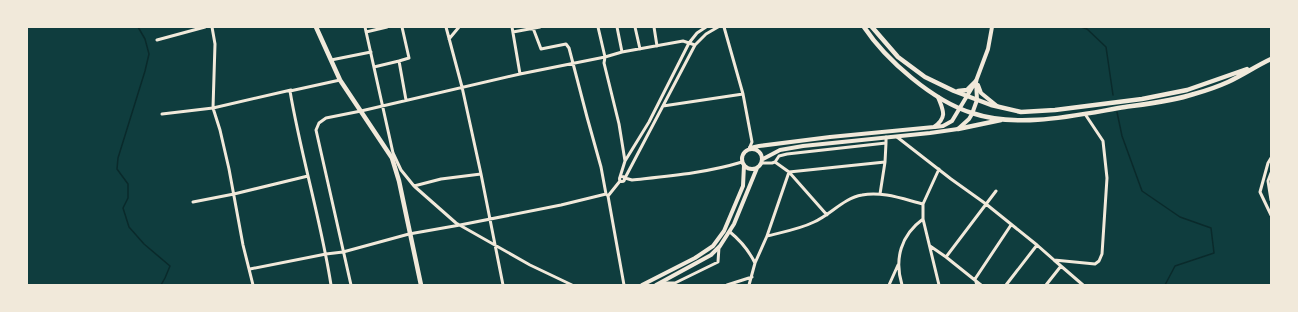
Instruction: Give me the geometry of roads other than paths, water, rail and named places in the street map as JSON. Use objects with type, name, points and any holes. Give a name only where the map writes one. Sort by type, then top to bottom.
[{"type":"main road","points":[[316,27],[340,80],[387,149],[396,168],[421,285]]},
{"type":"main road","points":[[864,27],[885,54],[897,66],[938,96],[959,109],[972,114],[1005,120]]},
{"type":"main road","points":[[872,27],[898,57],[925,77],[966,96],[998,107],[1021,112],[1055,110],[1142,99],[1187,90],[1254,67]]},
{"type":"main road","points":[[642,285],[695,258],[713,246],[724,231],[743,186],[742,155],[749,149],[759,146],[830,137],[944,126],[948,124],[957,115],[966,96],[976,81],[988,49],[992,27]]},
{"type":"main road","points":[[659,284],[711,255],[719,247],[730,232],[757,168],[762,161],[780,150],[803,146],[930,133],[1005,120],[1049,118],[1085,114],[1153,103],[1192,95],[1228,81],[1271,59]]},
{"type":"main road","points":[[954,91],[963,92],[976,81]]},
{"type":"main road","points":[[958,129],[969,119],[972,114],[977,100],[976,81]]},
{"type":"main road","points":[[976,81],[981,93],[998,107]]},
{"type":"main road","points":[[932,127],[939,123],[944,112],[938,96]]},
{"type":"main road","points":[[749,149],[756,149],[759,151],[762,156],[762,161]]},
{"type":"main road","points":[[743,163],[750,169],[757,168]]},
{"type":"street","points":[[157,40],[205,27]]},
{"type":"street","points":[[212,27],[215,44],[213,108],[220,130],[243,245],[253,285]]},
{"type":"street","points":[[365,27],[393,153],[401,170],[414,186],[460,225],[530,265],[572,285]]},
{"type":"street","points":[[366,32],[387,27]]},
{"type":"street","points":[[374,67],[409,58],[402,27]]},
{"type":"street","points":[[446,27],[462,87],[491,219],[503,285]]},
{"type":"street","points":[[448,39],[459,27]]},
{"type":"street","points":[[512,27],[520,74]]},
{"type":"street","points":[[513,32],[540,27]]},
{"type":"street","points":[[598,27],[604,63],[620,124],[625,162]]},
{"type":"street","points":[[616,27],[622,52]]},
{"type":"street","points":[[635,27],[640,49]]},
{"type":"street","points":[[654,27],[657,46]]},
{"type":"street","points":[[620,181],[625,162],[649,122],[689,43],[697,33],[706,27]]},
{"type":"street","points":[[250,269],[343,252],[410,234],[607,195],[620,181],[623,181],[625,178],[695,45],[706,34],[718,27]]},
{"type":"street","points":[[724,27],[743,94],[752,142],[749,149]]},
{"type":"street","points":[[533,28],[541,49],[566,44],[569,48],[602,167],[624,285]]},
{"type":"street","points":[[351,285],[316,130],[319,122],[326,118],[622,52],[683,41],[695,45]]},
{"type":"street","points":[[331,60],[371,52]]},
{"type":"street","points":[[399,61],[406,100]]},
{"type":"street","points":[[162,114],[213,108],[340,80]]},
{"type":"street","points":[[331,285],[326,254],[297,131],[290,91],[340,80]]},
{"type":"street","points":[[663,106],[743,94]]},
{"type":"street","points":[[1054,260],[1096,264],[1102,254],[1106,178],[1103,141],[1085,114]]},
{"type":"street","points":[[895,136],[986,204],[1037,245],[1083,285]]},
{"type":"street","points":[[880,194],[885,162],[886,137]]},
{"type":"street","points":[[775,162],[779,156],[787,154],[886,142]]},
{"type":"street","points":[[1271,158],[1260,192],[1271,215]]},
{"type":"street","points":[[762,161],[772,163],[775,162],[789,172],[826,215]]},
{"type":"street","points":[[789,172],[885,162]]},
{"type":"street","points":[[620,177],[623,176],[632,180],[684,174],[743,163]]},
{"type":"street","points":[[939,169],[923,204],[923,219],[940,285]]},
{"type":"street","points":[[749,285],[755,263],[767,236],[789,172]]},
{"type":"street","points":[[1271,173],[1268,181],[1271,200]]},
{"type":"street","points":[[414,186],[441,179],[481,174]]},
{"type":"street","points":[[193,202],[234,194],[308,176]]},
{"type":"street","points":[[946,257],[996,191]]},
{"type":"street","points":[[767,236],[807,226],[845,202],[861,195],[880,194],[923,204]]},
{"type":"street","points":[[889,285],[898,265],[902,246],[909,232],[923,219]]},
{"type":"street","points":[[975,279],[1011,225]]},
{"type":"street","points":[[730,232],[738,238],[750,253],[755,263]]},
{"type":"street","points":[[1006,285],[1037,245]]},
{"type":"street","points":[[930,246],[981,285]]},
{"type":"street","points":[[659,284],[675,283],[718,262],[719,247]]},
{"type":"street","points":[[898,265],[902,285]]},
{"type":"street","points":[[1046,285],[1060,266]]},
{"type":"street","points":[[727,285],[752,277]]},
{"type":"street","points":[[975,279],[977,285]]},
{"type":"waterway","points":[[138,27],[145,39],[149,54],[118,158],[117,169],[128,184],[128,198],[123,208],[129,227],[144,244],[170,266],[161,285]]},
{"type":"waterway","points":[[1081,27],[1087,29],[1106,47],[1113,95]]},
{"type":"waterway","points":[[1117,112],[1122,136],[1142,191],[1180,217],[1211,228],[1214,253],[1175,266],[1165,285]]}]
